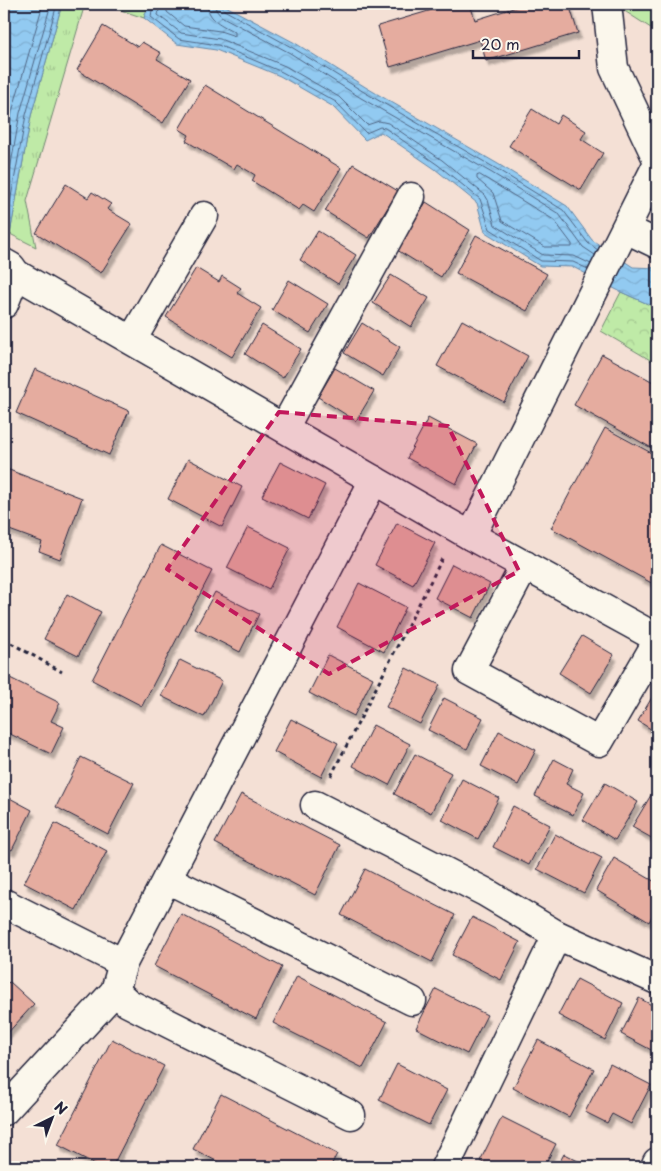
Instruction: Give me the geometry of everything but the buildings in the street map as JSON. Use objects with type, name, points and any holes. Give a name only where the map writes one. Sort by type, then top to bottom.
[{"type":"street","points":[[607,4],[614,68],[657,159]]},
{"type":"street","points":[[471,536],[657,165]]},
{"type":"street","points":[[284,428],[411,197]]},
{"type":"street","points":[[132,340],[204,216]]},
{"type":"street","points":[[621,237],[657,244]]},
{"type":"street","points":[[4,304],[10,268],[471,536],[525,565],[657,640],[599,742],[469,671],[525,565]]},
{"type":"street","points":[[4,1111],[115,991],[123,963],[374,480]]},
{"type":"street","points":[[315,805],[485,892],[557,935],[657,980]]},
{"type":"street","points":[[167,879],[412,1001]]},
{"type":"street","points":[[4,903],[123,963]]},
{"type":"street","points":[[445,1167],[557,935]]},
{"type":"street","points":[[115,991],[128,1003],[351,1114]]},
{"type":"street","points":[[655,1167],[657,1162]]},
{"type":"path","points":[[315,805],[449,544],[471,536]]},
{"type":"path","points":[[4,639],[62,672]]},
{"type":"highlighted area","points":[[279,412],[448,426],[519,571],[329,674],[167,569]]},
{"type":"green space","points":[[62,4],[85,4],[27,201],[36,247],[10,234],[31,116]]},
{"type":"green space","points":[[103,4],[149,4],[144,18]]},
{"type":"green space","points":[[623,4],[657,4],[657,32],[623,10]]},
{"type":"green space","points":[[621,292],[657,308],[657,364],[601,331]]},
{"type":"water","points":[[4,4],[62,4],[31,116],[10,234],[4,251]]},
{"type":"water","points":[[149,4],[222,4],[295,43],[367,88],[498,164],[567,206],[592,240],[633,267],[657,268],[657,308],[573,267],[540,266],[485,232],[477,203],[435,169],[381,132],[365,140],[332,106],[280,76],[216,50],[177,44],[144,18]]}]
